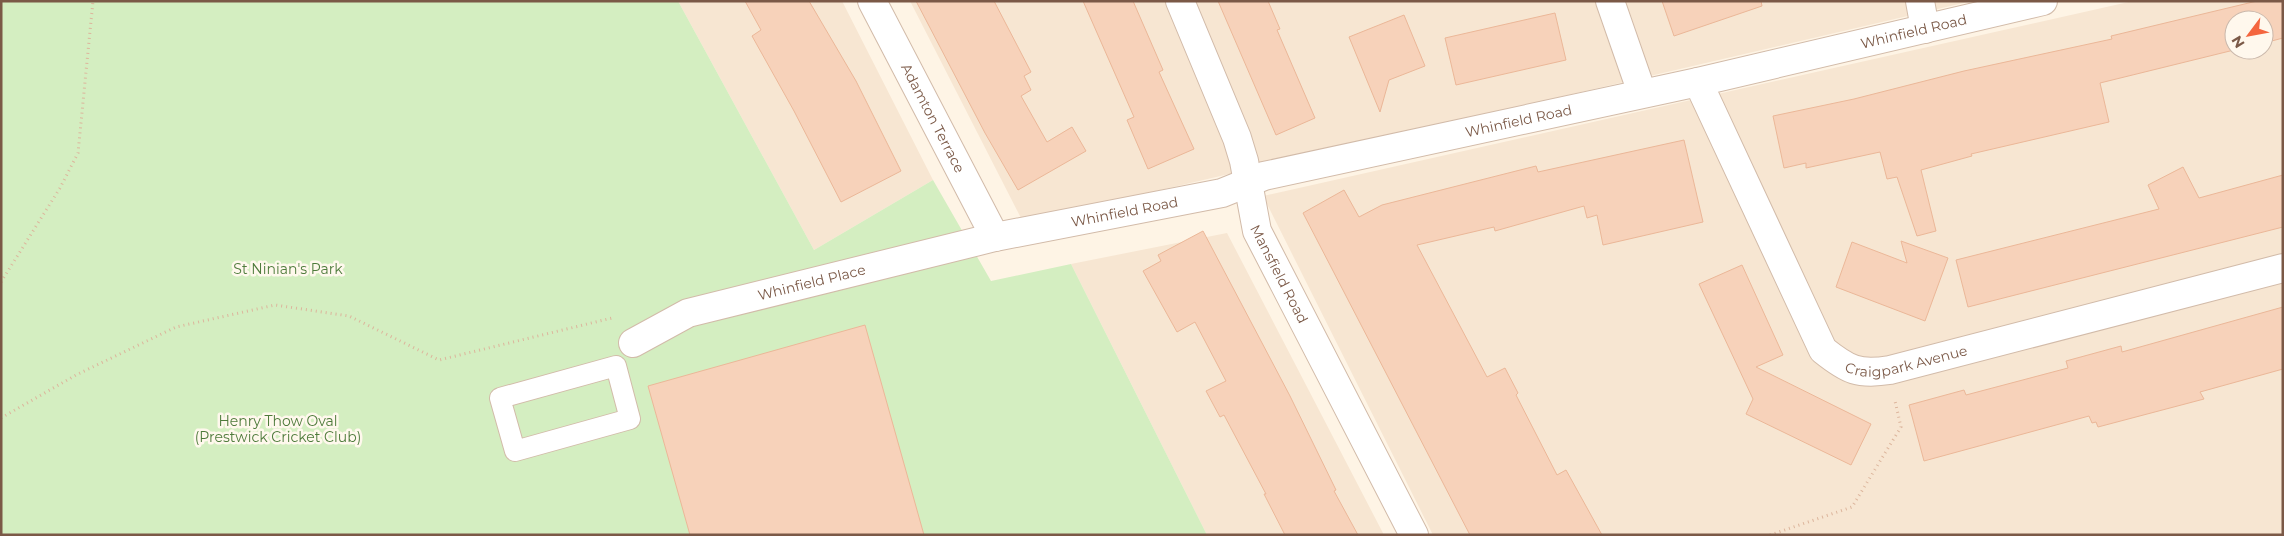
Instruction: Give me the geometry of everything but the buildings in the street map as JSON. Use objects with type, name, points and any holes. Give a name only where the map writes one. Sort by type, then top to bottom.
[{"type":"street","name":"Adamton Terrace","points":[[872,1],[995,237]]},
{"type":"street","name":"Mansfield Road","points":[[1180,1],[1237,138],[1244,161],[1257,230],[1414,535]]},
{"type":"street","points":[[1610,1],[1642,93]]},
{"type":"street","points":[[1920,1],[1925,29]]},
{"type":"street","name":"Whinfield Road","points":[[995,237],[1222,194],[1247,181],[1698,82],[2044,1]]},
{"type":"street","name":"Craigpark Avenue","points":[[1698,82],[1824,350],[1852,370],[1869,373],[1890,370],[2283,268]]},
{"type":"street","name":"Whinfield Place","points":[[633,343],[688,313],[995,237]]},
{"type":"lane","points":[[616,366],[630,419],[515,451],[500,398],[616,366],[633,343]]},
{"type":"path","points":[[1,282],[60,188],[78,153],[93,1]]},
{"type":"path","points":[[1,418],[76,375],[176,327],[275,305],[349,316],[439,360],[621,316]]},
{"type":"path","points":[[1770,535],[1852,507],[1901,427],[1893,394]]},
{"type":"shaded area","points":[[678,1],[842,1],[933,180],[814,250]]},
{"type":"shaded area","points":[[910,1],[1972,1],[1023,222]]},
{"type":"shaded area","points":[[2133,1],[2283,1],[2283,535],[1433,535],[1263,196]]},
{"type":"shaded area","points":[[1227,233],[1384,535],[1207,535],[1071,264]]},
{"type":"green space","name":"St Ninian's Park","points":[[1,1],[678,1],[814,250],[933,180],[991,281],[1071,264],[1207,535],[1,535]]},
{"type":"park label","name":"Henry Thow Oval (Prestwick Cricket Club)","points":[[278,430]]}]
